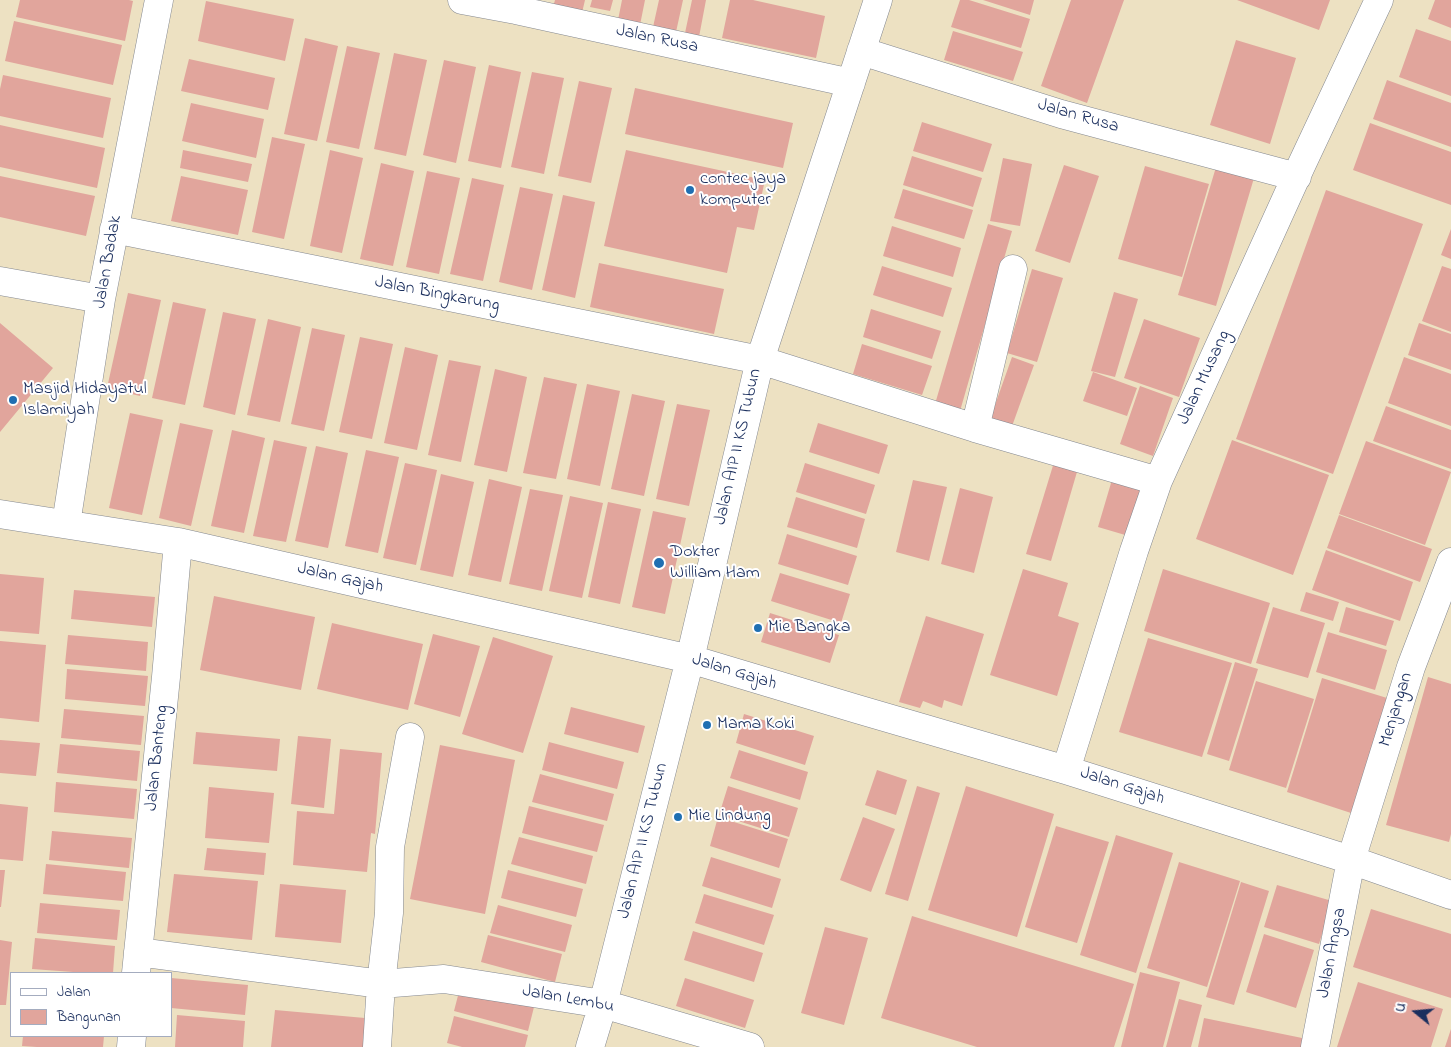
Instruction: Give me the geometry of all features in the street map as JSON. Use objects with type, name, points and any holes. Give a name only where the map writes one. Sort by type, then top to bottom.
[{"type":"street","name":"Jalan Badak","points":[[66,524],[114,229],[158,0]]},
{"type":"street","name":"Jalan Rusa","points":[[462,0],[517,5],[851,83]]},
{"type":"street","name":"Jalan AIP II KS Tubun","points":[[590,1047],[603,1004],[690,659],[760,360],[878,0]]},
{"type":"street","name":"Jalan Musang","points":[[1066,770],[1134,551],[1158,481],[1379,0]]},
{"type":"street","name":"Jalan Rusa","points":[[861,51],[1062,114],[1297,177]]},
{"type":"street","name":"Jalan Bingkarung","points":[[114,229],[760,360],[975,428],[1158,481]]},
{"type":"street","points":[[975,428],[1013,269]]},
{"type":"street","points":[[0,280],[102,299]]},
{"type":"street","name":"Jalan Gajah","points":[[0,514],[178,542],[690,659],[857,710],[1066,770],[1351,860],[1451,895]]},
{"type":"street","name":"Jalan Banteng","points":[[137,962],[178,542]]},
{"type":"street","name":"Menjangan","points":[[1351,860],[1411,667],[1451,562]]},
{"type":"street","points":[[376,1047],[389,913],[390,847],[410,737]]},
{"type":"street","name":"Jalan Angsa","points":[[1314,1047],[1351,860]]},
{"type":"street","name":"Jalan Lembu","points":[[137,962],[381,984],[444,979],[603,1004],[750,1047]]},
{"type":"building","points":[[20,0],[133,1],[125,41],[16,17]]},
{"type":"building","points":[[555,0],[585,0],[581,17],[552,11]]},
{"type":"building","points":[[592,0],[613,0],[610,11],[590,7]]},
{"type":"building","points":[[622,0],[645,0],[639,30],[617,25]]},
{"type":"building","points":[[659,0],[683,0],[676,32],[653,27]]},
{"type":"building","points":[[692,0],[706,0],[699,37],[685,33]]},
{"type":"building","points":[[730,0],[753,0],[825,16],[816,58],[722,38]]},
{"type":"building","points":[[960,0],[969,0],[1030,19],[1021,48],[951,27]]},
{"type":"building","points":[[983,0],[1034,0],[1030,15]]},
{"type":"building","points":[[1071,0],[1124,0],[1087,103],[1041,86]]},
{"type":"building","points":[[1237,0],[1330,0],[1319,30]]},
{"type":"building","points":[[1435,0],[1451,0],[1451,28],[1428,19]]},
{"type":"building","points":[[206,1],[294,19],[285,61],[198,41]]},
{"type":"building","points":[[14,21],[122,45],[113,85],[5,61]]},
{"type":"building","points":[[1416,29],[1451,41],[1451,96],[1399,77]]},
{"type":"building","points":[[953,31],[1023,52],[1013,81],[944,60]]},
{"type":"building","points":[[305,38],[338,46],[317,141],[284,134]]},
{"type":"building","points":[[1236,40],[1296,58],[1270,144],[1210,125]]},
{"type":"building","points":[[347,46],[380,53],[359,149],[326,142]]},
{"type":"building","points":[[394,53],[427,60],[406,156],[374,149]]},
{"type":"building","points":[[189,59],[275,78],[268,110],[181,91]]},
{"type":"building","points":[[444,60],[476,67],[456,163],[423,155]]},
{"type":"building","points":[[489,65],[521,72],[501,168],[468,161]]},
{"type":"building","points":[[532,72],[564,78],[544,174],[511,167]]},
{"type":"building","points":[[3,75],[111,98],[103,138],[0,116],[0,89]]},
{"type":"building","points":[[1387,80],[1451,103],[1451,147],[1373,119]]},
{"type":"building","points":[[579,81],[612,88],[591,183],[558,176]]},
{"type":"building","points":[[635,88],[793,123],[783,168],[625,134]]},
{"type":"building","points":[[191,103],[264,119],[256,158],[182,141]]},
{"type":"building","points":[[922,122],[992,144],[983,172],[913,151]]},
{"type":"building","points":[[1370,123],[1451,152],[1451,205],[1353,170]]},
{"type":"building","points":[[0,125],[105,148],[97,188],[0,167]]},
{"type":"building","points":[[272,137],[305,144],[284,239],[252,232]]},
{"type":"building","points":[[183,150],[252,164],[248,182],[180,168]]},
{"type":"building","points":[[330,150],[363,158],[342,253],[310,246]]},
{"type":"building","points":[[626,150],[765,180],[754,230],[737,227],[727,273],[604,246]]},
{"type":"building","points":[[912,156],[982,178],[973,207],[903,185]]},
{"type":"building","points":[[1003,158],[1032,164],[1020,226],[990,221]]},
{"type":"building","points":[[381,163],[414,171],[393,266],[360,259]]},
{"type":"building","points":[[1064,165],[1099,176],[1070,263],[1035,251]]},
{"type":"building","points":[[1145,166],[1209,184],[1182,277],[1118,259]]},
{"type":"building","points":[[1216,167],[1254,178],[1216,306],[1178,295]]},
{"type":"building","points":[[427,171],[460,178],[439,274],[406,267]]},
{"type":"building","points":[[0,176],[95,196],[86,236],[0,217]]},
{"type":"building","points":[[181,176],[248,190],[238,235],[171,221]]},
{"type":"building","points":[[472,178],[504,185],[483,281],[450,274]]},
{"type":"building","points":[[520,187],[553,194],[532,290],[499,282]]},
{"type":"building","points":[[903,189],[973,210],[964,239],[894,218]]},
{"type":"building","points":[[1326,190],[1423,224],[1333,474],[1236,439]]},
{"type":"building","points":[[563,195],[595,202],[575,298],[542,290]]},
{"type":"building","points":[[988,224],[1012,231],[960,411],[935,404]]},
{"type":"building","points":[[892,226],[961,248],[953,277],[883,256]]},
{"type":"building","points":[[1451,229],[1451,259],[1441,255]]},
{"type":"building","points":[[599,263],[724,289],[714,334],[590,307]]},
{"type":"building","points":[[882,266],[952,288],[943,317],[873,295]]},
{"type":"building","points":[[1442,266],[1451,269],[1451,332],[1422,321]]},
{"type":"building","points":[[1032,269],[1063,278],[1037,362],[1007,353]]},
{"type":"building","points":[[1114,292],[1138,299],[1115,377],[1091,371]]},
{"type":"building","points":[[128,293],[161,300],[140,396],[107,388]]},
{"type":"building","points":[[173,302],[206,309],[185,405],[152,398]]},
{"type":"building","points":[[871,309],[941,331],[932,359],[863,337]]},
{"type":"building","points":[[223,312],[256,319],[235,415],[203,407]]},
{"type":"building","points":[[268,319],[301,327],[280,422],[247,415]]},
{"type":"building","points":[[1144,319],[1200,338],[1179,397],[1124,378]]},
{"type":"building","name":"Masjid Hidayatul Islamiyah","points":[[0,323],[53,368],[0,432]]},
{"type":"building","points":[[1419,323],[1451,334],[1451,370],[1408,355]]},
{"type":"building","points":[[312,328],[345,335],[324,431],[291,424]]},
{"type":"building","points":[[360,337],[393,344],[372,439],[339,432]]},
{"type":"building","points":[[862,344],[932,366],[922,395],[853,374]]},
{"type":"building","points":[[405,347],[438,355],[417,450],[384,443]]},
{"type":"building","points":[[1012,357],[1034,365],[1011,429],[989,422]]},
{"type":"building","points":[[1404,357],[1451,374],[1451,426],[1388,403]]},
{"type":"building","points":[[449,360],[481,366],[461,462],[428,455]]},
{"type":"building","points":[[495,369],[527,377],[507,472],[474,465]]},
{"type":"building","points":[[1093,372],[1137,388],[1127,416],[1083,401]]},
{"type":"building","points":[[544,377],[577,384],[556,479],[523,473]]},
{"type":"building","points":[[587,384],[620,391],[600,486],[567,479]]},
{"type":"building","points":[[1140,386],[1173,398],[1153,456],[1120,444]]},
{"type":"building","points":[[632,394],[665,401],[644,496],[611,489]]},
{"type":"building","points":[[677,404],[710,410],[689,506],[656,499]]},
{"type":"building","points":[[1386,406],[1451,430],[1451,469],[1373,441]]},
{"type":"building","points":[[130,413],[163,420],[142,515],[109,508]]},
{"type":"building","points":[[180,423],[213,430],[191,526],[159,518]]},
{"type":"building","points":[[818,423],[888,445],[879,474],[809,452]]},
{"type":"building","points":[[232,430],[265,438],[244,533],[211,526]]},
{"type":"building","points":[[274,440],[307,447],[286,542],[253,536]]},
{"type":"building","points":[[1232,440],[1329,475],[1293,575],[1196,539]]},
{"type":"building","points":[[1366,441],[1451,472],[1425,545],[1339,514]]},
{"type":"building","points":[[316,446],[348,453],[328,548],[295,541]]},
{"type":"building","points":[[366,450],[399,457],[378,553],[345,546]]},
{"type":"building","points":[[1055,459],[1079,465],[1051,561],[1026,554]]},
{"type":"building","points":[[405,463],[437,470],[416,565],[383,558]]},
{"type":"building","points":[[805,463],[875,485],[866,514],[796,492]]},
{"type":"building","points":[[1114,473],[1149,483],[1132,537],[1098,527]]},
{"type":"building","points":[[441,474],[474,482],[453,577],[420,570]]},
{"type":"building","points":[[489,479],[522,487],[501,582],[468,575]]},
{"type":"building","points":[[913,480],[947,487],[929,561],[896,552]]},
{"type":"building","points":[[960,488],[993,497],[974,573],[941,564]]},
{"type":"building","points":[[530,489],[563,495],[542,591],[509,584]]},
{"type":"building","points":[[570,496],[603,503],[582,598],[549,591]]},
{"type":"building","points":[[796,497],[865,519],[857,548],[787,527]]},
{"type":"building","points":[[608,502],[641,509],[620,604],[588,597]]},
{"type":"building","name":"Dokter William Ham","points":[[653,511],[686,518],[665,614],[632,607]]},
{"type":"building","points":[[1339,515],[1432,549],[1420,582],[1327,548]]},
{"type":"building","points":[[787,534],[857,556],[848,585],[778,564]]},
{"type":"building","points":[[1326,550],[1413,582],[1400,621],[1312,590]]},
{"type":"building","points":[[1023,569],[1068,583],[1058,616],[1079,623],[1057,696],[990,675]]},
{"type":"building","points":[[1163,569],[1270,603],[1251,664],[1144,631]]},
{"type":"building","points":[[780,573],[850,594],[841,623],[771,601]]},
{"type":"building","points":[[0,574],[44,578],[39,634],[0,631]]},
{"type":"building","points":[[74,590],[155,597],[152,627],[71,619]]},
{"type":"building","points":[[1306,592],[1339,602],[1333,621],[1300,611]]},
{"type":"building","points":[[214,596],[315,617],[301,690],[200,670]]},
{"type":"building","points":[[1273,607],[1325,623],[1308,678],[1256,663]]},
{"type":"building","points":[[1346,607],[1394,621],[1386,646],[1339,632]]},
{"type":"building","points":[[770,613],[839,635],[830,663],[761,642]]},
{"type":"building","points":[[926,616],[984,634],[962,706],[944,700],[942,708],[923,701],[920,708],[899,702]]},
{"type":"building","points":[[332,623],[423,644],[408,710],[317,689]]},
{"type":"building","points":[[1328,632],[1387,650],[1375,690],[1316,672]]},
{"type":"building","points":[[433,634],[480,646],[460,717],[414,704]]},
{"type":"building","points":[[68,635],[148,642],[146,671],[65,664]]},
{"type":"building","points":[[493,637],[553,656],[523,753],[462,734]]},
{"type":"building","points":[[1148,638],[1232,663],[1202,757],[1119,732]]},
{"type":"building","points":[[0,641],[46,645],[39,722],[0,718]]},
{"type":"building","points":[[1235,662],[1258,669],[1229,761],[1207,754]]},
{"type":"building","points":[[67,669],[148,676],[145,706],[65,699]]},
{"type":"building","points":[[1428,677],[1451,684],[1451,834],[1449,842],[1386,825]]},
{"type":"building","points":[[1322,678],[1387,698],[1351,813],[1287,792]]},
{"type":"building","points":[[1256,681],[1314,699],[1286,788],[1229,770]]},
{"type":"building","points":[[571,707],[645,726],[638,753],[564,734]]},
{"type":"building","points":[[64,709],[144,716],[141,745],[61,738]]},
{"type":"building","points":[[744,714],[814,736],[805,765],[736,743]]},
{"type":"building","points":[[196,732],[280,739],[277,771],[193,764]]},
{"type":"building","points":[[298,736],[331,739],[324,808],[291,804]]},
{"type":"building","points":[[0,740],[40,743],[36,776],[0,773]]},
{"type":"building","points":[[549,742],[624,762],[617,789],[542,770]]},
{"type":"building","points":[[60,744],[140,751],[137,781],[57,773]]},
{"type":"building","points":[[440,745],[515,760],[485,914],[410,899]]},
{"type":"building","points":[[340,749],[382,753],[375,834],[371,833],[367,872],[293,865],[297,811],[334,814]]},
{"type":"building","points":[[739,750],[808,772],[800,800],[730,778]]},
{"type":"building","points":[[877,770],[907,780],[896,815],[865,805]]},
{"type":"building","points":[[540,774],[614,794],[607,821],[532,802]]},
{"type":"building","points":[[56,782],[137,789],[134,819],[54,812]]},
{"type":"building","points":[[728,786],[798,808],[789,837],[719,815]]},
{"type":"building","points":[[917,786],[940,793],[908,901],[885,894]]},
{"type":"building","points":[[966,786],[1054,814],[1017,937],[928,910]]},
{"type":"building","points":[[209,787],[274,793],[269,843],[205,838]]},
{"type":"building","points":[[0,804],[28,807],[23,861],[0,859]]},
{"type":"building","points":[[529,806],[604,825],[597,852],[522,833]]},
{"type":"building","points":[[718,817],[788,839],[779,868],[710,846]]},
{"type":"building","points":[[863,817],[895,829],[871,892],[840,880]]},
{"type":"building","points":[[1056,826],[1109,842],[1077,943],[1025,927]]},
{"type":"building","points":[[52,831],[132,838],[129,868],[49,860]]},
{"type":"building","points":[[1116,835],[1173,853],[1136,973],[1080,955]]},
{"type":"building","points":[[519,837],[593,856],[586,884],[511,864]]},
{"type":"building","points":[[207,848],[266,853],[264,875],[204,870]]},
{"type":"building","points":[[711,857],[781,879],[772,908],[702,886]]},
{"type":"building","points":[[1179,862],[1240,881],[1207,987],[1147,968]]},
{"type":"building","points":[[46,864],[126,872],[123,901],[43,894]]},
{"type":"building","points":[[0,870],[5,870],[1,907],[0,907]]},
{"type":"building","points":[[508,870],[583,889],[576,917],[501,898]]},
{"type":"building","points":[[174,874],[258,881],[252,940],[167,932]]},
{"type":"building","points":[[1241,882],[1269,891],[1234,1005],[1206,997]]},
{"type":"building","points":[[280,884],[346,890],[341,943],[275,937]]},
{"type":"building","points":[[1277,885],[1332,901],[1319,944],[1264,927]]},
{"type":"building","points":[[704,894],[774,915],[764,945],[695,923]]},
{"type":"building","points":[[40,903],[120,910],[117,940],[37,933]]},
{"type":"building","points":[[498,905],[572,925],[565,952],[490,933]]},
{"type":"building","points":[[1371,909],[1451,934],[1451,998],[1353,967]]},
{"type":"building","points":[[912,916],[1134,984],[1114,1047],[977,1047],[881,1018]]},
{"type":"building","points":[[825,927],[868,938],[844,1025],[801,1013]]},
{"type":"building","points":[[693,931],[763,953],[754,982],[684,960]]},
{"type":"building","points":[[1264,934],[1314,950],[1296,1008],[1246,992]]},
{"type":"building","points":[[488,935],[562,954],[555,982],[481,962]]},
{"type":"building","points":[[35,938],[115,946],[113,972],[32,969]]},
{"type":"building","points":[[0,940],[12,942],[6,1005],[0,1005]]},
{"type":"building","points":[[1140,972],[1180,982],[1163,1047],[1121,1047]]},
{"type":"building","points":[[172,978],[248,985],[245,1015],[172,1008]]},
{"type":"building","points":[[685,978],[754,1000],[745,1028],[676,1006]]},
{"type":"building","points":[[1358,982],[1443,1009],[1431,1047],[1337,1047]]},
{"type":"building","points":[[461,984],[535,1003],[528,1031],[454,1011]]},
{"type":"building","points":[[1179,999],[1202,1005],[1191,1047],[1166,1047]]},
{"type":"building","points":[[275,1010],[365,1018],[363,1047],[271,1047]]},
{"type":"building","points":[[177,1015],[245,1021],[243,1047],[175,1047]]},
{"type":"building","points":[[454,1016],[528,1035],[525,1047],[462,1047],[447,1043]]},
{"type":"building","points":[[1204,1018],[1307,1039],[1305,1047],[1198,1047]]},
{"type":"building","points":[[1451,1029],[1451,1047],[1445,1047]]},
{"type":"building","points":[[23,1037],[104,1037],[103,1047],[22,1046]]},
{"type":"place","name":"contec jaya komputer","points":[[690,190]]},
{"type":"place","name":"Masjid Hidayatul Islamiyah","points":[[13,400]]},
{"type":"place","name":"Dokter William Ham","points":[[659,563]]},
{"type":"place","name":"Mie Bangka","points":[[758,628]]},
{"type":"place","name":"Mama Koki","points":[[707,725]]},
{"type":"place","name":"Mie Lindung","points":[[678,817]]}]
